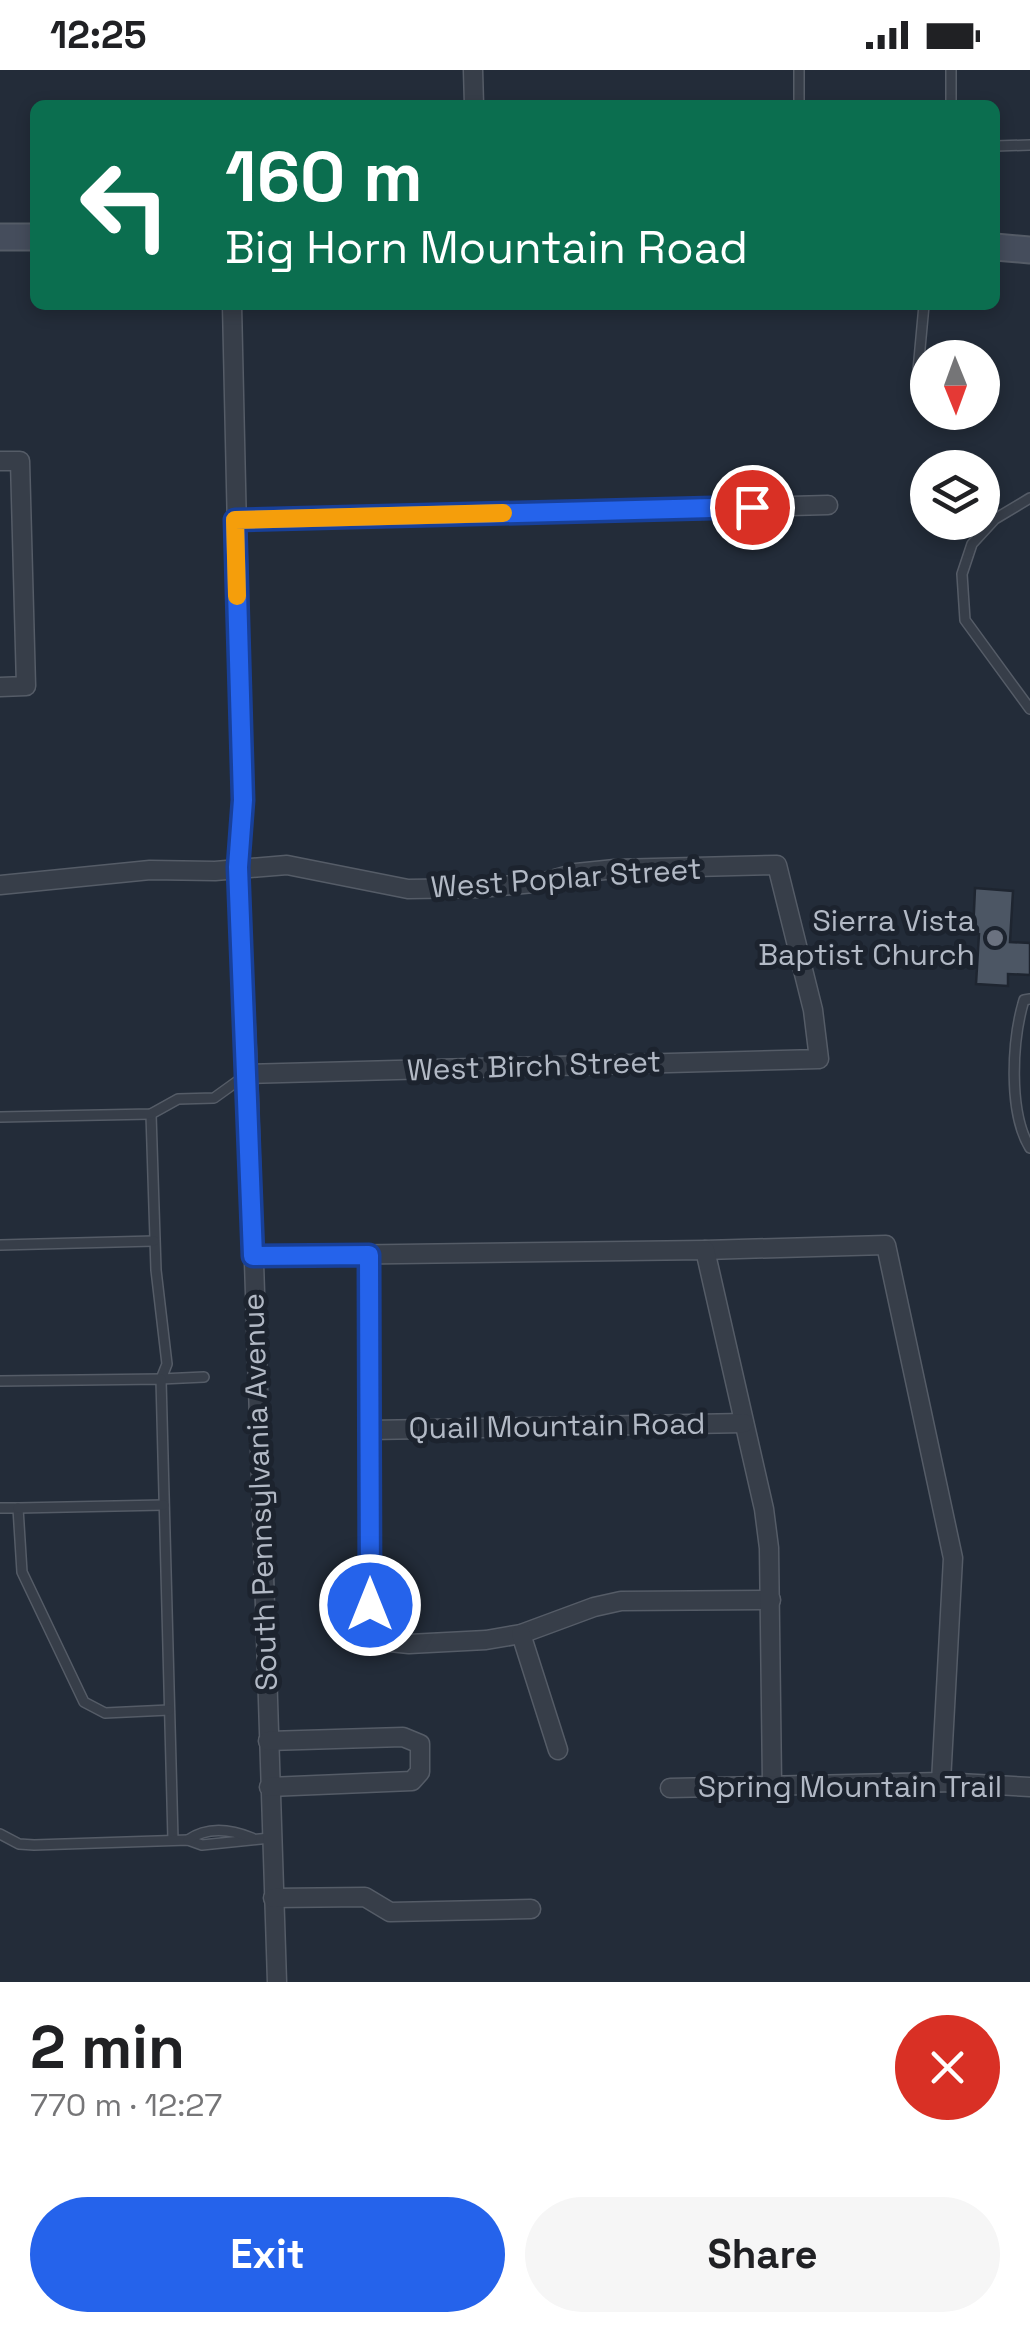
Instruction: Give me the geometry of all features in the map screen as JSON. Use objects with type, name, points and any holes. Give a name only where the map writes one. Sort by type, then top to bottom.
[{"type":"main road","points":[[0,237],[30,236]]},
{"type":"main road","points":[[1000,247],[1030,250]]},
{"type":"street","points":[[473,70],[474,100]]},
{"type":"street","name":"South Pennsylvania Avenue","points":[[232,310],[242,763],[238,867],[248,1074],[269,1787],[261,1838],[273,1898],[276,1982]]},
{"type":"street","points":[[0,461],[20,461],[26,686],[0,687]]},
{"type":"street","points":[[235,520],[828,505]]},
{"type":"street","name":"West Poplar Street","points":[[0,884],[150,870],[215,871],[288,865],[408,889],[516,886],[614,869],[777,865],[813,1010],[819,1059]]},
{"type":"street","name":"West Birch Street","points":[[248,1074],[819,1059]]},
{"type":"street","points":[[253,1256],[886,1244],[952,1547],[954,1582],[942,1782]]},
{"type":"street","points":[[705,1250],[764,1509],[771,1600],[772,1783]]},
{"type":"street","points":[[369,1255],[371,1640],[441,1644],[520,1634],[621,1601],[771,1600]]},
{"type":"street","name":"Quail Mountain Road","points":[[370,1430],[744,1423]]},
{"type":"street","points":[[520,1634],[558,1750]]},
{"type":"street","points":[[268,1741],[404,1737],[420,1744],[420,1772],[412,1781],[269,1787]]},
{"type":"street","name":"Spring Mountain Trail","points":[[670,1788],[942,1782],[1030,1787]]},
{"type":"street","points":[[273,1898],[366,1897],[390,1912],[531,1910]]},
{"type":"lane","points":[[799,70],[799,100]]},
{"type":"lane","points":[[951,70],[951,100]]},
{"type":"lane","points":[[1000,146],[1030,145]]},
{"type":"lane","points":[[921,340],[924,310]]},
{"type":"lane","points":[[1030,498],[995,518],[972,544],[962,574],[966,620],[1030,709]]},
{"type":"lane","points":[[1030,999],[1024,1000],[1018,1019],[1015,1105],[1019,1130],[1030,1148]]},
{"type":"lane","points":[[0,1116],[151,1114],[178,1099],[214,1098],[248,1074]]},
{"type":"lane","points":[[151,1114],[158,1306],[167,1364],[161,1379],[173,1840]]},
{"type":"lane","points":[[0,1245],[154,1241]]},
{"type":"lane","points":[[0,1381],[204,1378]]},
{"type":"lane","points":[[0,1508],[164,1506]]},
{"type":"lane","points":[[18,1508],[22,1572],[84,1702],[105,1712],[169,1710]]},
{"type":"lane","points":[[0,1834],[19,1844],[173,1840],[218,1844],[261,1838]]},
{"type":"building","name":"Sierra Vista Baptist Church","points":[[975,888],[1013,891],[1010,942],[1030,943],[1030,975],[1008,974],[1008,986],[976,984],[979,934],[973,933]]},
{"type":"slow traffic","points":[[237,596],[235,520],[503,513]]},
{"type":"place","name":"Sierra Vista Baptist Church","points":[[995,938]]},
{"type":"route","points":[[370,1605],[369,1255],[253,1256],[238,867],[243,800],[235,520],[752,507]]}]
